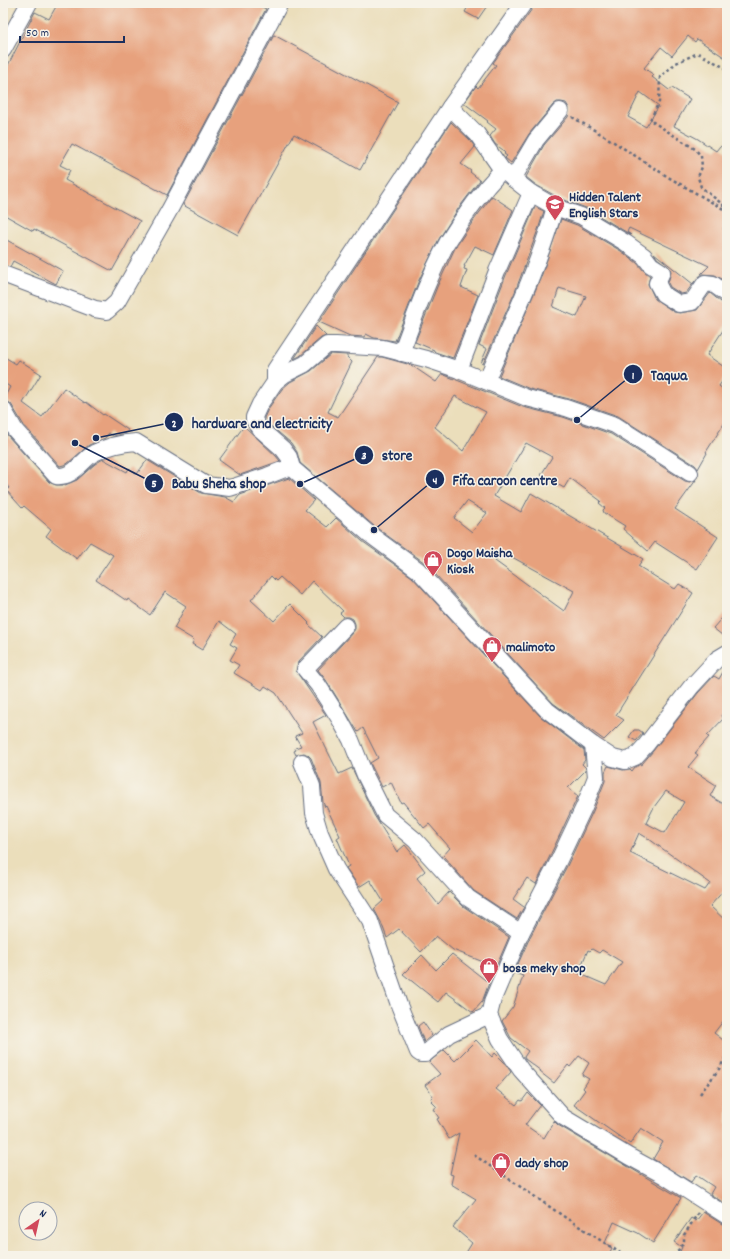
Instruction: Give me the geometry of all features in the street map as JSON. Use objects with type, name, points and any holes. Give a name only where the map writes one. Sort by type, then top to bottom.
[{"type":"street","points":[[3,50],[29,3]]},
{"type":"street","points":[[3,274],[95,309],[107,311],[117,302],[170,208],[280,3]]},
{"type":"street","points":[[275,382],[275,370],[450,107],[524,3]]},
{"type":"street","points":[[450,107],[477,134],[507,174],[531,193],[555,208],[581,216],[626,243],[644,256],[651,265],[662,272],[657,283],[663,294],[680,304],[692,302],[705,283],[713,284],[727,294]]},
{"type":"street","points":[[401,353],[425,291],[447,244],[482,191],[507,174],[560,111]]},
{"type":"street","points":[[458,370],[497,271],[531,193]]},
{"type":"street","points":[[486,381],[529,282],[543,246],[555,208]]},
{"type":"street","points":[[690,473],[615,425],[566,408],[527,398],[458,370],[426,359],[376,348],[350,345],[327,345],[305,364],[285,374],[275,382],[260,404],[254,417],[254,420],[260,428],[283,449],[289,457],[292,468],[368,533],[418,570],[547,710],[593,745],[613,758],[625,760],[635,757],[646,745],[690,687],[717,659],[727,653]]},
{"type":"street","points":[[3,409],[15,430],[56,476],[64,477],[70,474],[93,454],[109,446],[136,442],[206,485],[230,488],[292,468]]},
{"type":"street","points":[[346,626],[304,669],[318,685],[339,718],[351,740],[364,775],[385,815],[415,840],[468,898],[521,933]]},
{"type":"street","points":[[593,745],[596,777],[584,807],[558,862],[521,933],[493,998],[488,1015],[500,1040],[521,1070],[563,1117],[706,1201],[727,1216]]},
{"type":"street","points":[[302,762],[312,786],[314,813],[320,833],[336,869],[370,921],[399,1005],[418,1052],[425,1054],[449,1034],[488,1015]]},
{"type":"path","points":[[727,68],[698,53],[676,62],[660,77],[659,102],[650,120],[695,149],[701,156],[702,167],[698,177],[701,187],[727,210]]},
{"type":"path","points":[[560,111],[606,137],[668,177],[727,210]]},
{"type":"path","points":[[700,1094],[719,1069],[727,1055]]},
{"type":"path","points":[[474,1155],[566,1218],[625,1256]]},
{"type":"path","points":[[674,1256],[684,1242],[684,1235],[706,1201]]},
{"type":"building","points":[[58,3],[254,3],[266,9],[167,195],[72,144],[60,165],[70,170],[65,180],[140,221],[112,271],[3,214],[3,75],[35,12],[49,19]]},
{"type":"building","points":[[470,3],[489,3],[478,19],[465,12]]},
{"type":"building","points":[[533,3],[727,3],[727,59],[697,39],[695,42],[688,36],[672,56],[661,47],[644,68],[654,75],[652,77],[669,90],[672,88],[690,99],[674,126],[716,151],[720,146],[727,151],[727,222],[723,229],[727,231],[727,282],[715,275],[701,274],[709,266],[629,228],[627,232],[631,235],[586,208],[559,198],[536,185],[526,177],[544,145],[568,117],[569,108],[566,103],[557,102],[553,105],[529,134],[511,163],[505,158],[507,156],[504,154],[505,153],[503,150],[495,144],[490,136],[496,129],[464,103],[476,86],[478,88],[496,65],[493,63],[532,9]],"holes":[[[640,92],[659,106],[646,127],[628,117]]]},
{"type":"building","points":[[274,35],[398,102],[360,170],[294,134],[238,235],[183,205]]},
{"type":"building","points":[[451,122],[470,140],[475,147],[461,164],[480,180],[458,209],[439,239],[419,280],[395,341],[374,338],[366,334],[364,337],[350,336],[319,322]]},
{"type":"building","points":[[492,196],[513,210],[494,255],[475,246],[464,266],[464,269],[467,270],[461,287],[478,295],[453,358],[435,352],[434,350],[415,342],[437,287],[455,248]]},
{"type":"building","points":[[535,207],[544,211],[539,227],[515,292],[483,364],[481,363],[487,349],[479,345],[506,275]]},
{"type":"building","points":[[561,219],[577,225],[621,251],[637,263],[650,276],[648,284],[655,299],[674,312],[680,313],[697,310],[710,293],[721,302],[727,303],[727,324],[707,355],[727,369],[727,374],[719,386],[727,392],[727,419],[706,452],[707,453],[698,469],[695,465],[618,416],[569,399],[530,389],[499,376],[541,277]],"holes":[[[559,288],[586,296],[577,317],[553,307]]]},
{"type":"building","points":[[3,238],[63,271],[56,284],[13,261],[10,267],[3,265]]},
{"type":"building","points":[[654,253],[693,284],[686,293],[681,294],[670,287],[668,283],[671,272],[670,268],[657,258]]},
{"type":"building","points":[[316,326],[326,336],[321,338],[300,356],[294,359]]},
{"type":"building","points":[[331,354],[347,355],[352,362],[328,412],[338,417],[378,357],[382,357],[411,365],[436,382],[442,374],[523,407],[563,417],[611,434],[685,481],[690,482],[696,480],[675,509],[718,537],[697,569],[655,542],[648,551],[623,529],[625,526],[604,513],[603,510],[605,508],[599,503],[601,501],[570,478],[564,488],[541,475],[552,457],[526,443],[494,496],[521,512],[531,493],[643,559],[638,566],[675,589],[679,584],[693,593],[616,715],[624,720],[604,740],[553,703],[425,563],[374,526],[300,463],[297,452],[291,443],[266,422],[264,418],[268,409],[282,389],[290,382],[311,371]],"holes":[[[455,396],[486,412],[463,451],[435,427]],[[467,501],[487,513],[472,532],[454,518]],[[501,551],[574,591],[564,611],[495,561]]]},
{"type":"building","points":[[3,356],[16,364],[19,360],[41,374],[23,403],[42,417],[64,388],[128,430],[126,433],[113,436],[109,433],[105,438],[89,445],[67,464],[60,466],[23,424],[11,404],[3,400],[10,387],[3,382]]},
{"type":"building","points":[[244,426],[280,461],[240,475],[219,460]]},
{"type":"building","points":[[3,428],[8,436],[49,482],[56,485],[65,485],[77,480],[103,459],[127,472],[129,468],[137,474],[147,460],[201,493],[225,497],[234,502],[240,495],[289,478],[314,500],[305,510],[327,527],[336,518],[362,541],[412,577],[540,716],[584,750],[585,760],[582,764],[586,770],[568,788],[578,796],[536,884],[527,878],[513,899],[524,907],[517,919],[474,891],[443,856],[450,848],[429,824],[424,828],[403,802],[401,803],[391,782],[382,787],[370,763],[378,758],[363,728],[358,732],[326,680],[318,670],[353,632],[355,629],[355,624],[353,619],[344,617],[340,613],[343,611],[312,581],[300,595],[280,577],[276,581],[271,576],[251,600],[274,621],[290,604],[322,637],[298,662],[296,671],[326,715],[313,722],[339,774],[352,768],[374,815],[397,852],[405,845],[410,851],[425,871],[417,878],[438,904],[449,892],[463,906],[509,937],[496,967],[453,950],[436,936],[421,952],[399,929],[387,938],[374,909],[383,901],[370,880],[359,887],[346,868],[349,866],[337,838],[340,836],[323,802],[321,783],[311,758],[304,753],[296,755],[294,751],[296,750],[295,748],[301,746],[295,736],[302,733],[276,693],[265,686],[262,690],[234,673],[239,665],[230,660],[237,648],[230,644],[236,634],[219,621],[202,650],[192,644],[194,640],[174,628],[186,606],[165,592],[150,615],[128,599],[127,601],[96,580],[113,555],[90,542],[77,559],[46,536],[51,529],[24,506],[22,508],[6,490],[9,488],[3,480]]},
{"type":"building","points":[[727,612],[727,639],[713,628]]},
{"type":"building","points":[[727,665],[727,708],[721,716],[724,718],[707,736],[709,737],[695,753],[698,755],[688,767],[716,785],[710,796],[727,806],[727,887],[710,906],[727,922],[727,1016],[714,1033],[727,1043],[727,1205],[710,1194],[714,1187],[696,1175],[691,1182],[653,1159],[663,1142],[641,1128],[630,1144],[574,1105],[585,1090],[583,1088],[589,1079],[582,1075],[589,1063],[579,1056],[570,1067],[568,1065],[554,1083],[525,1059],[524,1057],[528,1051],[511,1038],[502,1021],[513,1007],[523,976],[514,973],[530,937],[567,866],[593,811],[605,781],[605,772],[608,766],[623,770],[630,769],[632,771],[635,767],[642,764],[698,693],[714,676],[719,679]],"holes":[[[666,791],[684,802],[665,833],[646,823],[654,807]],[[639,833],[710,883],[705,890],[630,853]],[[592,949],[599,953],[602,950],[622,962],[606,985],[578,973],[588,950],[590,951]]]},
{"type":"building","points":[[634,730],[639,730],[643,733],[636,741],[629,737]]},
{"type":"building","points":[[452,954],[489,983],[482,1002],[473,1012],[446,992],[438,1002],[403,974],[422,955],[436,970]]},
{"type":"building","points":[[423,1022],[432,1035],[424,1042],[418,1026]]},
{"type":"building","points":[[476,1040],[492,1057],[495,1053],[511,1072],[496,1089],[516,1105],[520,1100],[522,1101],[528,1093],[540,1105],[525,1125],[544,1138],[554,1121],[558,1125],[681,1198],[653,1243],[638,1233],[614,1222],[605,1243],[612,1248],[608,1256],[464,1256],[472,1243],[453,1227],[476,1199],[451,1184],[453,1175],[450,1174],[459,1133],[449,1139],[433,1109],[437,1107],[431,1101],[433,1096],[425,1085],[440,1074],[429,1062],[444,1050],[455,1061]]},
{"type":"building","points":[[703,1212],[722,1224],[727,1225],[727,1256],[678,1256],[682,1247],[674,1242],[691,1218],[696,1221]]},
{"type":"place","name":"Hidden Talent English Stars","points":[[555,221]]},
{"type":"place","name":"Taqwa","points":[[577,420]]},
{"type":"place","name":"hardware and electricity","points":[[96,438]]},
{"type":"place","name":"Babu Sheha shop","points":[[75,443]]},
{"type":"place","name":"store","points":[[300,484]]},
{"type":"place","name":"Fifa caroon centre","points":[[374,530]]},
{"type":"place","name":"Dogo Maisha Kiosk","points":[[433,577]]},
{"type":"place","name":"malimoto","points":[[492,663]]},
{"type":"place","name":"boss meky shop","points":[[489,984]]},
{"type":"place","name":"dady shop","points":[[501,1179]]}]
